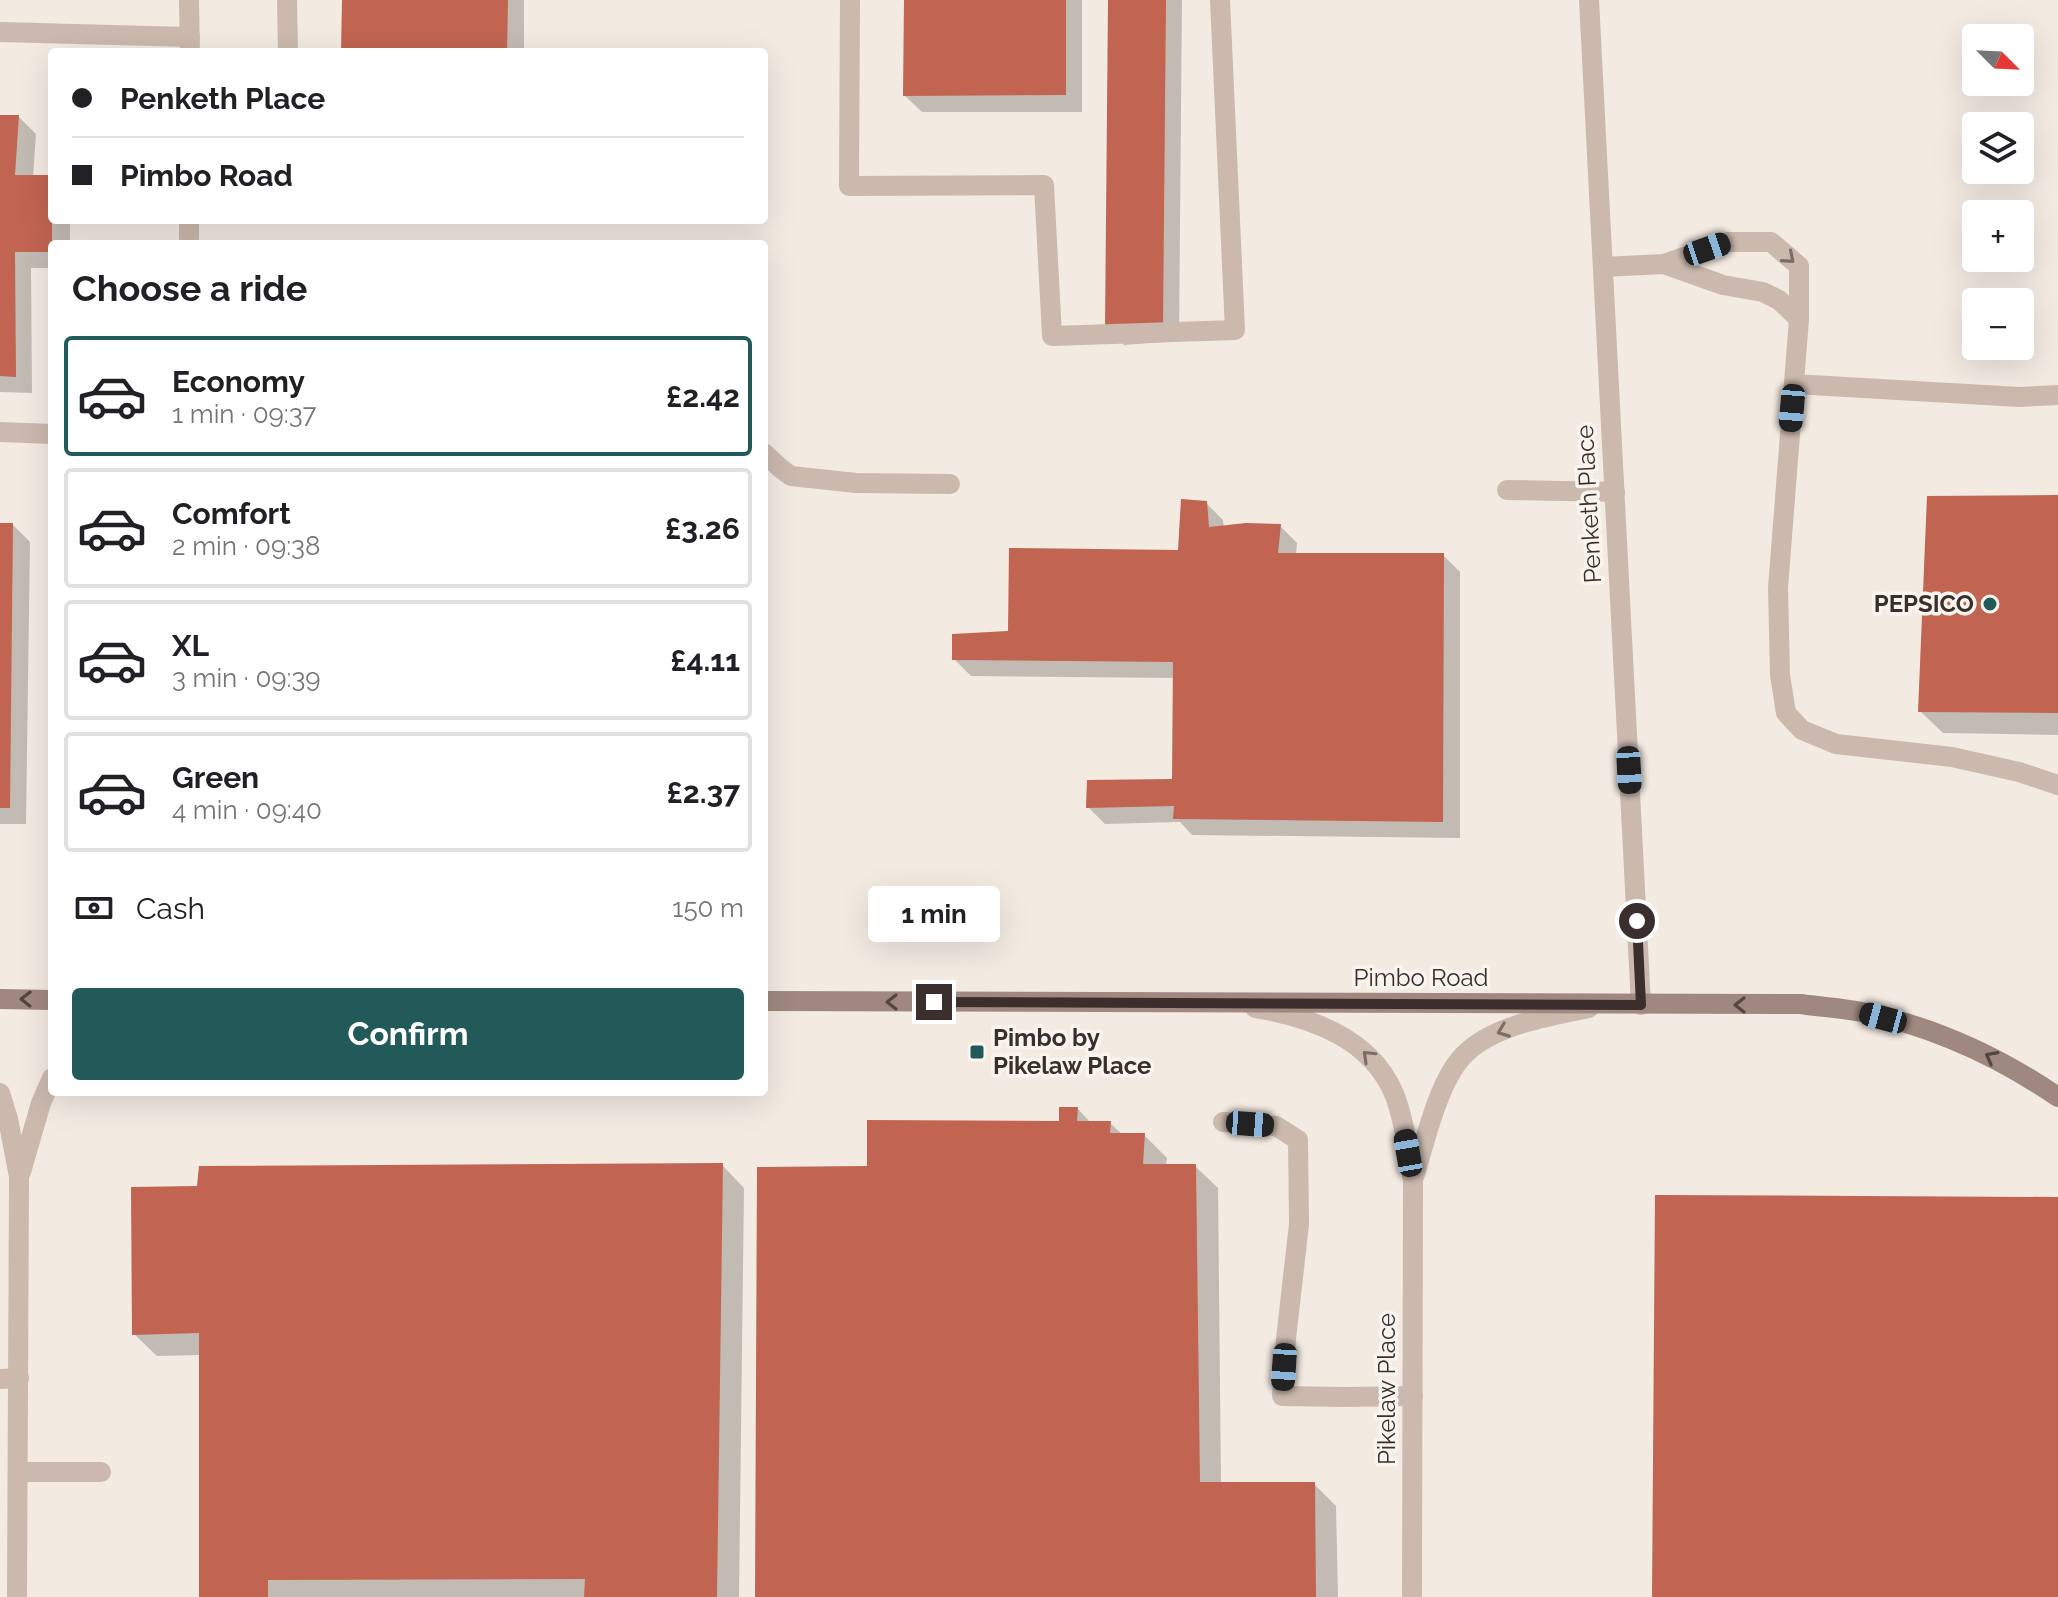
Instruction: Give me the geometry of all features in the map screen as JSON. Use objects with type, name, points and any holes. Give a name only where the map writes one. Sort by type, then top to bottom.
[{"type":"street","points":[[0,32],[190,45],[189,0]]},
{"type":"street","points":[[287,0],[288,48]]},
{"type":"street","points":[[850,0],[849,186],[1044,185],[1052,336],[1235,330],[1220,0]]},
{"type":"street","name":"Penketh Place","points":[[1589,0],[1641,1005]]},
{"type":"street","points":[[1603,267],[1664,264],[1728,242],[1771,242],[1799,266],[1799,319],[1778,588],[1780,675],[1786,713],[1802,730],[1836,744],[1952,757],[2019,772],[2058,785]]},
{"type":"street","points":[[1664,264],[1723,285],[1763,292],[1779,300],[1799,319]]},
{"type":"street","points":[[1794,384],[2019,397],[2058,395]]},
{"type":"street","points":[[0,432],[48,434]]},
{"type":"street","points":[[768,457],[791,476],[856,483],[950,484]]},
{"type":"street","points":[[1507,490],[1615,492]]},
{"type":"street","points":[[0,999],[48,1000]]},
{"type":"street","name":"Pimbo Road","points":[[768,1001],[1801,1004],[1862,1012],[1925,1029],[1977,1049],[2058,1097]]},
{"type":"street","name":"Pikelaw Place","points":[[1223,1004],[1284,1013],[1312,1021],[1338,1034],[1362,1049],[1380,1068],[1394,1095],[1403,1124],[1413,1181],[1412,1597]]},
{"type":"street","name":"Pikelaw Place","points":[[1413,1181],[1439,1100],[1449,1076],[1463,1056],[1488,1037],[1523,1024],[1605,1005]]},
{"type":"street","points":[[19,1177],[48,1087]]},
{"type":"street","points":[[0,1093],[19,1177],[9,1378],[18,1472],[17,1597]]},
{"type":"street","points":[[1223,1122],[1276,1126],[1298,1140],[1299,1224],[1282,1396],[1413,1396]]},
{"type":"street","points":[[18,1472],[101,1472]]},
{"type":"building","points":[[342,0],[508,0],[507,48],[341,48]]},
{"type":"building","points":[[904,0],[1066,0],[1066,95],[903,96]]},
{"type":"building","points":[[1108,0],[1166,0],[1163,325],[1105,329]]},
{"type":"building","points":[[0,115],[19,115],[15,175],[48,175],[48,224],[52,224],[52,240],[48,240],[48,252],[15,252],[16,377],[0,376]]},
{"type":"building","name":"PEPSICO","points":[[2058,495],[2058,713],[1918,712],[1927,496]]},
{"type":"building","points":[[1181,499],[1207,501],[1209,527],[1246,523],[1281,524],[1278,553],[1444,553],[1443,822],[1173,819],[1174,806],[1086,808],[1087,780],[1172,779],[1173,662],[952,660],[952,634],[1008,631],[1009,548],[1178,550]]},
{"type":"building","points":[[0,523],[13,523],[10,808],[0,808]]},
{"type":"building","points":[[1059,1107],[1078,1107],[1077,1121],[1111,1121],[1110,1133],[1145,1133],[1143,1164],[1196,1164],[1200,1482],[1315,1482],[1316,1597],[755,1597],[757,1167],[867,1166],[867,1120],[1059,1121]]},
{"type":"building","points":[[723,1163],[717,1597],[584,1597],[585,1579],[268,1580],[268,1597],[199,1597],[199,1333],[132,1335],[131,1187],[197,1186],[199,1166]]},
{"type":"building","points":[[1655,1195],[2058,1197],[2058,1597],[1652,1597]]},
{"type":"place","name":"PEPSICO","points":[[1990,604]]},
{"type":"place","name":"Pimbo by Pikelaw Place","points":[[977,1052]]},
{"type":"route","points":[[934,1002],[1641,1005],[1637,921]]}]
